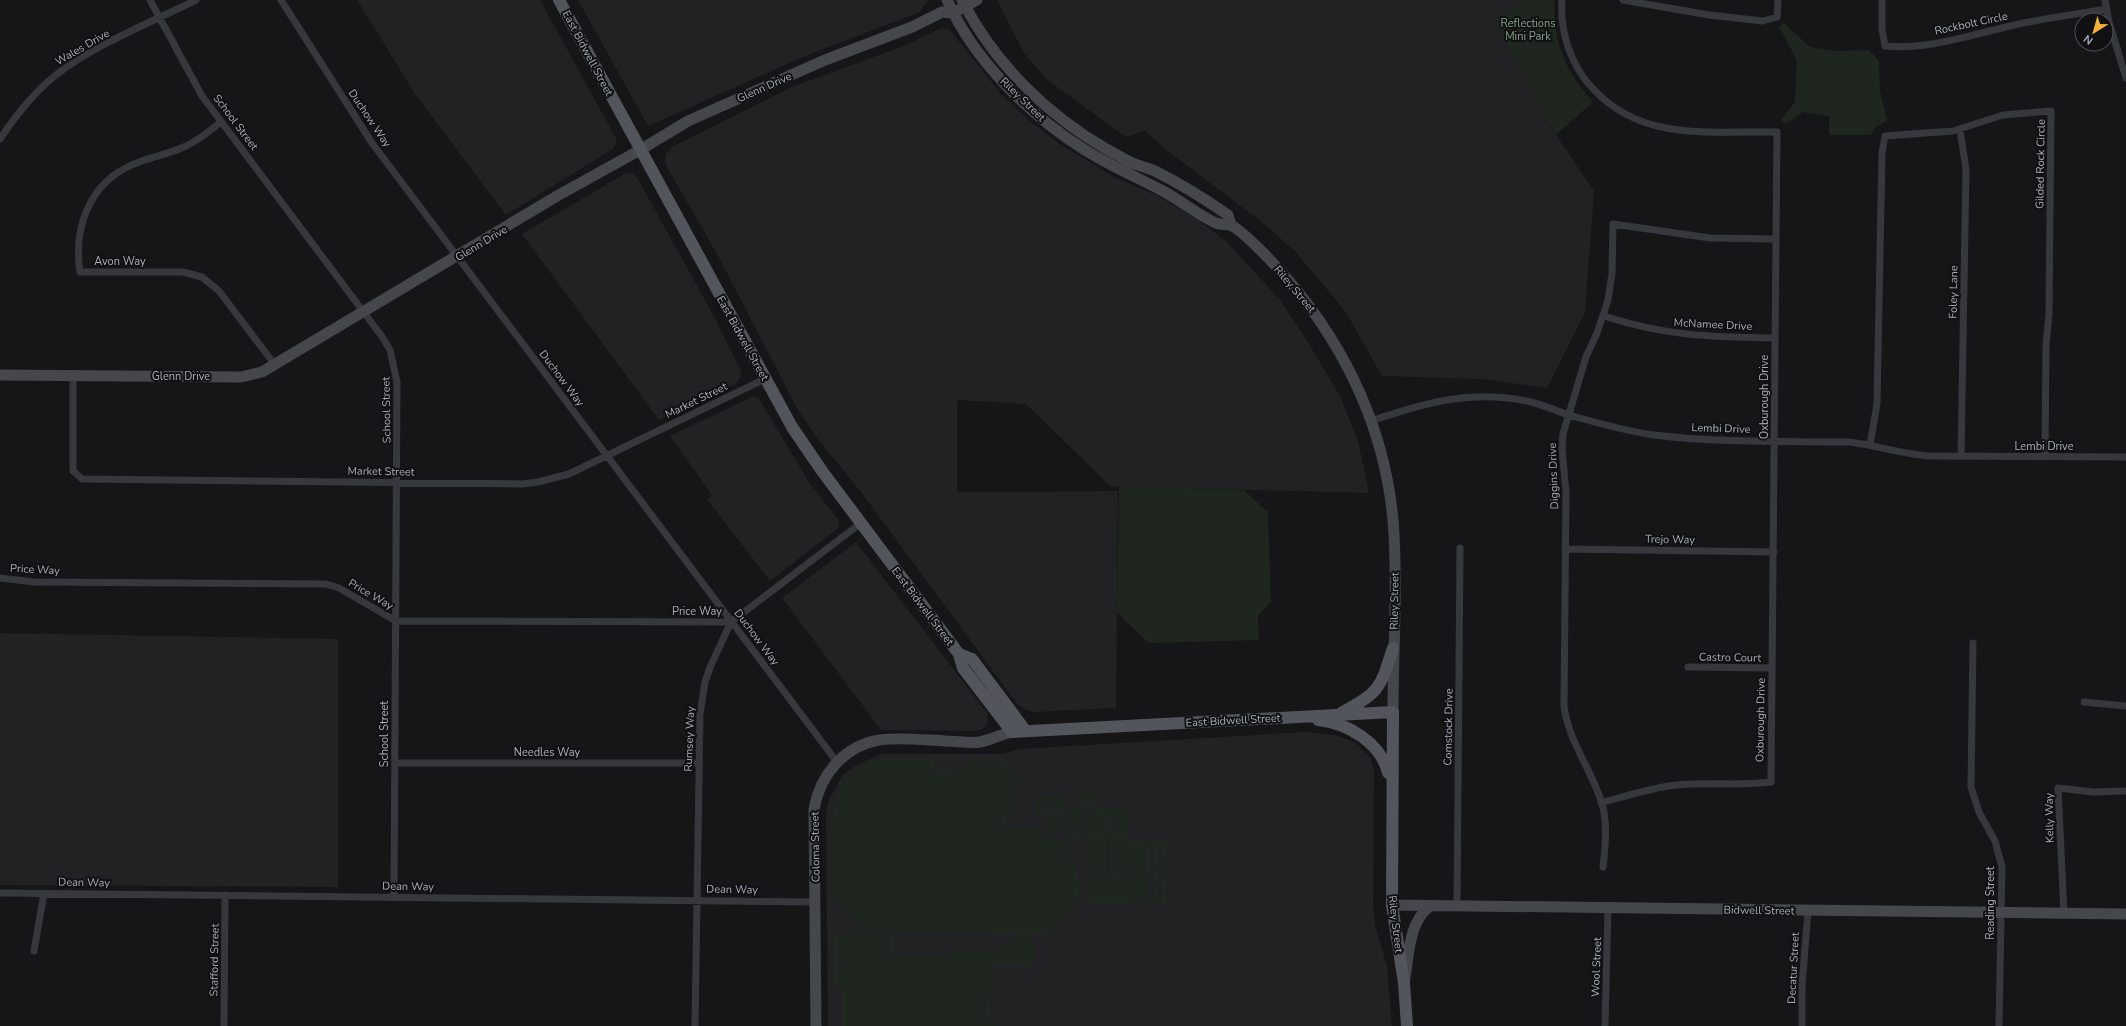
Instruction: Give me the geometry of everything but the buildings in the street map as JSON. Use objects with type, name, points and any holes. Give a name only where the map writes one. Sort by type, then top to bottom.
[{"type":"main road","name":"East Bidwell Street","points":[[559,0],[765,379],[805,447],[959,654],[963,668],[1012,732],[1025,730],[1393,712]]},
{"type":"main road","points":[[1338,715],[1368,698],[1378,688],[1393,648]]},
{"type":"main road","name":"East Bidwell Street","points":[[959,654],[972,659],[1025,730]]},
{"type":"main road","name":"Riley Street","points":[[1393,712],[1392,905],[1404,983],[1407,1026]]},
{"type":"main road","points":[[1295,717],[1326,720],[1355,733],[1372,744],[1385,761],[1392,801]]},
{"type":"street","name":"School Street","points":[[150,0],[161,17],[190,75],[221,122],[384,338],[396,369],[397,483],[394,897]]},
{"type":"street","name":"Wales Drive","points":[[0,140],[27,102],[56,75],[88,54],[196,0]]},
{"type":"street","name":"Duchow Way","points":[[281,0],[368,137],[837,762]]},
{"type":"street","points":[[949,1],[942,12],[953,13],[963,4],[977,0]]},
{"type":"street","name":"Oxburough Drive","points":[[1562,0],[1564,32],[1574,62],[1592,89],[1616,110],[1645,124],[1670,130],[1777,132],[1771,782],[1743,785],[1678,785],[1656,788],[1601,803]]},
{"type":"street","points":[[1623,0],[1709,15],[1763,21],[1777,18],[1778,0]]},
{"type":"street","name":"Rockbolt Circle","points":[[1882,0],[1882,29],[1885,46],[1900,48],[1954,40],[2003,27],[2107,9]]},
{"type":"street","points":[[2105,0],[2126,78]]},
{"type":"street","name":"Riley Street","points":[[949,1],[953,13],[970,39],[995,72],[1038,115],[1082,148],[1164,192],[1217,224],[1231,225]]},
{"type":"street","name":"Riley Street","points":[[963,4],[992,49],[1017,78],[1054,112],[1108,150],[1132,163],[1154,170],[1211,203],[1228,215],[1231,225],[1281,271],[1319,319],[1349,370],[1371,422],[1387,481],[1393,520],[1394,550],[1393,712]]},
{"type":"street","name":"Glenn Drive","points":[[0,375],[241,377],[255,375],[275,365],[558,196],[688,121],[825,60],[912,27],[942,12]]},
{"type":"street","name":"Gilded Rock Circle","points":[[1870,445],[1877,404],[1882,153],[1885,136],[1960,130],[2003,115],[2051,111],[2049,314],[2046,346],[2045,457]]},
{"type":"street","name":"Avon Way","points":[[221,122],[187,146],[133,164],[122,170],[102,187],[87,208],[79,233],[77,246],[80,272],[183,272],[202,277],[219,291],[275,365]]},
{"type":"street","name":"Foley Lane","points":[[1960,130],[1966,169],[1961,456]]},
{"type":"street","points":[[1140,180],[1149,178],[1158,180],[1200,204],[1211,203]]},
{"type":"street","name":"Diggins Drive","points":[[1603,867],[1606,826],[1601,803],[1571,735],[1565,713],[1566,493],[1562,448],[1567,414],[1586,357],[1604,316],[1611,282],[1613,224],[1629,224],[1710,238],[1775,239]]},
{"type":"street","name":"McNamee Drive","points":[[1604,316],[1634,325],[1677,334],[1774,338]]},
{"type":"street","name":"Market Street","points":[[73,376],[73,471],[82,479],[522,484],[538,482],[569,474],[765,379]]},
{"type":"street","name":"Lembi Drive","points":[[1371,422],[1422,404],[1466,397],[1510,398],[1532,402],[1567,414],[1628,430],[1654,435],[1688,438],[1849,442],[1914,455],[2126,457]]},
{"type":"street","name":"Rumsey Way","points":[[695,1026],[700,714],[705,682],[711,665],[732,622],[861,523]]},
{"type":"street","name":"Comstock Drive","points":[[1457,906],[1460,548]]},
{"type":"street","name":"Trejo Way","points":[[1566,549],[1774,552]]},
{"type":"street","name":"Price Way","points":[[0,578],[34,582],[326,584],[339,588],[396,621],[732,622]]},
{"type":"street","name":"Reading Street","points":[[1973,643],[1971,787],[1977,808],[1995,841],[2001,858],[2002,876],[1999,1026]]},
{"type":"street","name":"Castro Court","points":[[1688,667],[1772,668]]},
{"type":"street","points":[[2084,702],[2126,706]]},
{"type":"street","name":"Coloma Street","points":[[816,1026],[814,809],[817,793],[824,778],[837,762],[848,752],[878,740],[979,742],[1012,732]]},
{"type":"street","name":"Needles Way","points":[[395,763],[699,763]]},
{"type":"street","name":"Kelly Way","points":[[2064,913],[2058,788],[2093,792],[2126,791]]},
{"type":"street","name":"Dean Way","points":[[0,892],[816,902]]},
{"type":"street","points":[[34,951],[44,893]]},
{"type":"street","name":"Stafford Street","points":[[224,1026],[225,895]]},
{"type":"street","name":"Bidwell Street","points":[[1392,905],[2126,914]]},
{"type":"street","points":[[1404,983],[1414,925],[1421,914],[1430,906]]},
{"type":"street","name":"Wool Street","points":[[1605,1026],[1608,908]]},
{"type":"street","name":"Decatur Street","points":[[1802,1026],[1802,986],[1808,911]]},
{"type":"shaded area","points":[[357,0],[540,0],[616,138],[616,144],[613,149],[506,215],[415,94]]},
{"type":"shaded area","points":[[578,0],[928,0],[920,12],[805,56],[648,126]]},
{"type":"shaded area","points":[[997,0],[1526,0],[1494,20],[1556,135],[1594,191],[1585,312],[1547,388],[1482,379],[1382,376],[1345,311],[1295,251],[1263,223],[1169,152],[1145,131],[1126,137],[1046,79],[1024,53]]},
{"type":"shaded area","points":[[941,28],[949,29],[1002,95],[1032,123],[1057,142],[1114,177],[1158,196],[1197,219],[1228,243],[1280,300],[1308,342],[1341,398],[1359,445],[1369,493],[1110,486],[1026,404],[957,400],[957,492],[1118,491],[1116,708],[1036,712],[1026,710],[1018,705],[861,492],[817,438],[798,410],[716,252],[665,162],[666,154],[672,147],[792,87],[906,45]]},
{"type":"shaded area","points":[[628,172],[633,173],[638,179],[715,318],[742,373],[739,380],[734,384],[659,420],[522,234]]},
{"type":"shaded area","points":[[754,396],[758,397],[809,482],[839,521],[839,526],[836,530],[770,581],[707,499],[712,495],[670,436]]},
{"type":"shaded area","points":[[856,542],[987,713],[988,721],[984,728],[975,731],[881,730],[782,598]]},
{"type":"shaded area","points":[[0,633],[338,639],[338,887],[0,885]]},
{"type":"shaded area","points":[[1305,732],[1335,735],[1356,743],[1371,759],[1374,770],[1373,907],[1375,925],[1387,966],[1392,1026],[828,1026],[826,813],[829,800],[842,776],[856,765],[882,754],[1002,754],[1020,749]]},
{"type":"green space","name":"Reflections Mini Park","points":[[1526,0],[1554,0],[1556,30],[1563,55],[1574,78],[1593,102],[1556,135],[1494,20]]},
{"type":"green space","points":[[1784,23],[1810,47],[1838,51],[1869,50],[1879,61],[1880,91],[1887,121],[1876,127],[1871,135],[1829,135],[1829,116],[1803,112],[1786,124],[1781,120],[1795,102],[1797,61],[1779,26]]},
{"type":"green space","points":[[1119,486],[1244,490],[1268,512],[1271,602],[1258,616],[1259,640],[1149,643],[1117,613]]},
{"type":"green space","points":[[884,758],[934,758],[935,771],[955,771],[955,767],[1007,766],[1006,764],[965,765],[965,759],[1007,760],[1024,783],[1017,784],[1018,778],[1012,772],[1007,772],[1008,777],[1014,779],[1013,786],[1007,786],[1007,791],[1013,791],[1014,812],[1005,815],[1007,819],[1007,827],[1038,830],[1055,837],[1064,843],[1070,851],[1078,870],[1080,881],[1076,901],[1069,912],[1055,924],[1054,934],[857,931],[857,922],[847,913],[840,899],[832,900],[832,814],[838,795],[847,778],[862,765]]},
{"type":"green space","points":[[1079,790],[1098,791],[1098,805],[1079,805]]},
{"type":"green space","points":[[1035,795],[1065,796],[1065,815],[1035,814]]},
{"type":"green space","points":[[1067,808],[1087,808],[1087,838],[1067,837]]},
{"type":"green space","points":[[1089,808],[1109,809],[1108,838],[1088,838]]},
{"type":"green space","points":[[1110,808],[1130,809],[1129,839],[1109,838]]},
{"type":"green space","points":[[1046,815],[1065,816],[1065,831],[1046,831]]},
{"type":"green space","points":[[1088,841],[1108,841],[1107,871],[1087,871]]},
{"type":"green space","points":[[1109,841],[1129,841],[1129,871],[1109,871]]},
{"type":"green space","points":[[1130,841],[1151,842],[1150,872],[1130,871]]},
{"type":"green space","points":[[1153,842],[1168,842],[1167,903],[1152,903]]},
{"type":"green space","points":[[1087,872],[1128,873],[1128,903],[1087,902]]},
{"type":"green space","points":[[1129,873],[1150,873],[1149,903],[1129,903]]},
{"type":"green space","points":[[834,934],[894,934],[895,955],[950,956],[951,951],[1000,952],[1000,945],[1012,945],[1012,937],[1034,937],[1034,965],[992,965],[991,1016],[997,1026],[842,1026],[842,988],[833,987]]}]
